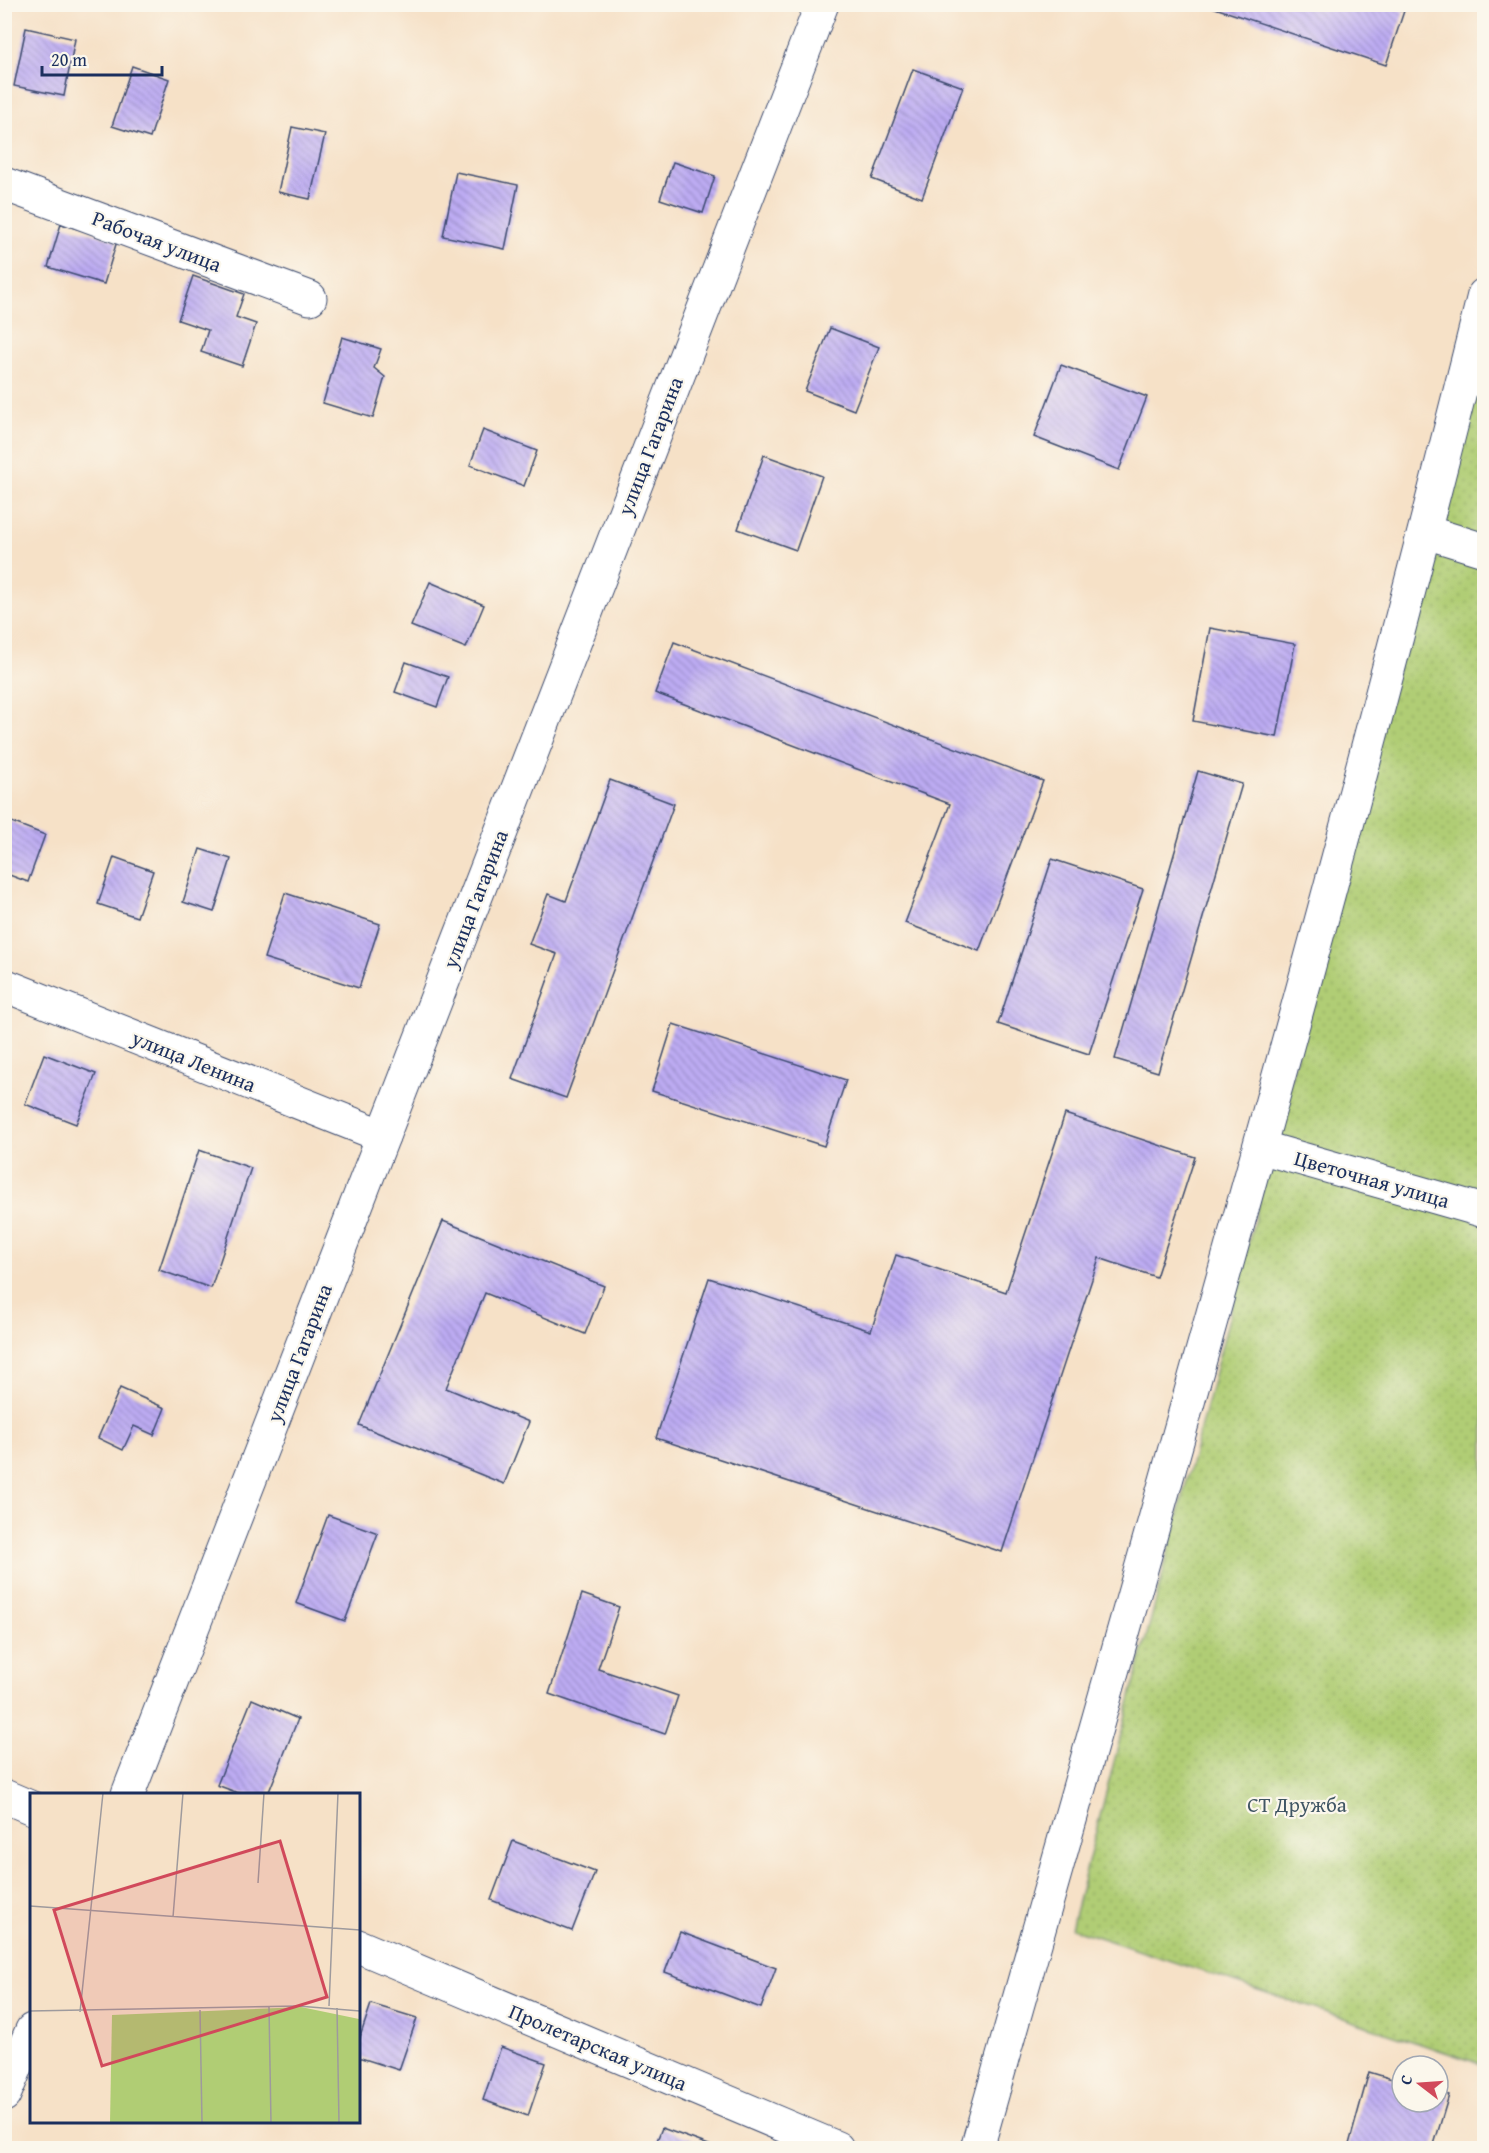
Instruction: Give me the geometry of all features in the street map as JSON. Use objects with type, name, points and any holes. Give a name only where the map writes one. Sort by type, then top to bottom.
[{"type":"street","name":"улица Гагарина","points":[[128,1793],[822,4]]},
{"type":"street","name":"Рабочая улица","points":[[4,184],[310,298]]},
{"type":"street","points":[[977,2148],[1260,1147],[1426,532],[1485,295]]},
{"type":"street","points":[[1426,532],[1485,549]]},
{"type":"street","name":"улица Ленина","points":[[4,985],[383,1136]]},
{"type":"street","name":"Цветочная улица","points":[[1260,1147],[1485,1211]]},
{"type":"street","points":[[4,1796],[30,1807]]},
{"type":"street","name":"Пролетарская улица","points":[[360,1947],[837,2148]]},
{"type":"street","points":[[4,2096],[30,2035]]},
{"type":"green space","name":"СТ Дружба","points":[[1484,333],[1484,2065],[1071,1928]]},
{"type":"building","points":[[1213,4],[1384,4],[1404,11],[1386,65],[1212,7]]},
{"type":"building","points":[[4,10],[11,12],[5,33],[4,32]]},
{"type":"building","points":[[26,28],[75,39],[64,96],[14,86]]},
{"type":"building","points":[[132,66],[169,79],[150,138],[112,126]]},
{"type":"building","points":[[913,69],[963,87],[922,198],[872,179]]},
{"type":"building","points":[[292,127],[325,134],[310,199],[278,192]]},
{"type":"building","points":[[673,162],[715,176],[703,213],[660,199]]},
{"type":"building","points":[[456,172],[518,185],[505,249],[443,236]]},
{"type":"building","points":[[61,224],[117,241],[104,284],[48,267]]},
{"type":"building","points":[[193,276],[244,294],[236,317],[256,324],[242,366],[201,352],[208,330],[178,320]]},
{"type":"building","points":[[830,328],[879,347],[854,410],[805,391]]},
{"type":"building","points":[[342,337],[381,349],[374,368],[385,377],[373,418],[323,403]]},
{"type":"building","points":[[1061,365],[1147,397],[1119,470],[1034,437]]},
{"type":"building","points":[[483,430],[537,451],[524,486],[470,465]]},
{"type":"building","points":[[764,455],[822,476],[796,550],[738,529]]},
{"type":"building","points":[[430,582],[484,605],[466,648],[411,626]]},
{"type":"building","points":[[1210,628],[1295,644],[1277,737],[1193,721]]},
{"type":"building","points":[[674,642],[1043,781],[979,951],[905,923],[950,804],[655,693]]},
{"type":"building","points":[[406,662],[448,677],[437,707],[395,692]]},
{"type":"building","points":[[1198,771],[1242,784],[1158,1072],[1115,1059]]},
{"type":"building","points":[[610,780],[674,804],[566,1098],[512,1079],[557,954],[529,944],[548,894],[566,901]]},
{"type":"building","points":[[9,821],[45,835],[28,882],[4,873],[4,833]]},
{"type":"building","points":[[200,849],[231,859],[214,912],[183,902]]},
{"type":"building","points":[[114,857],[153,871],[137,917],[98,904]]},
{"type":"building","points":[[1052,859],[1143,889],[1089,1054],[998,1024]]},
{"type":"building","points":[[285,893],[380,924],[359,988],[264,958]]},
{"type":"building","points":[[673,1024],[846,1080],[824,1146],[652,1091]]},
{"type":"building","points":[[44,1054],[96,1074],[76,1124],[25,1104]]},
{"type":"building","points":[[1065,1114],[1195,1157],[1156,1277],[1099,1258],[1002,1552],[656,1438],[709,1278],[871,1331],[896,1255],[1006,1292]]},
{"type":"building","points":[[199,1150],[251,1168],[211,1288],[159,1270]]},
{"type":"building","points":[[443,1221],[604,1286],[585,1334],[485,1293],[446,1388],[529,1422],[504,1484],[359,1425]]},
{"type":"building","points":[[120,1388],[165,1408],[154,1435],[134,1426],[123,1450],[98,1438]]},
{"type":"building","points":[[328,1515],[378,1533],[345,1621],[296,1603]]},
{"type":"building","points":[[582,1594],[619,1607],[598,1669],[678,1696],[665,1734],[549,1694]]},
{"type":"building","points":[[252,1699],[298,1719],[268,1793],[238,1793],[217,1785]]},
{"type":"building","points":[[513,1841],[595,1872],[572,1931],[491,1900]]},
{"type":"building","points":[[680,1932],[776,1968],[761,2008],[665,1972]]},
{"type":"building","points":[[371,2004],[417,2018],[399,2070],[360,2058],[360,2037]]},
{"type":"building","points":[[501,2047],[546,2063],[528,2116],[483,2100]]},
{"type":"building","points":[[1369,2072],[1390,2078],[1390,2114],[1443,2114],[1433,2148],[1348,2148]]},
{"type":"building","points":[[662,2128],[717,2148],[654,2148]]}]
